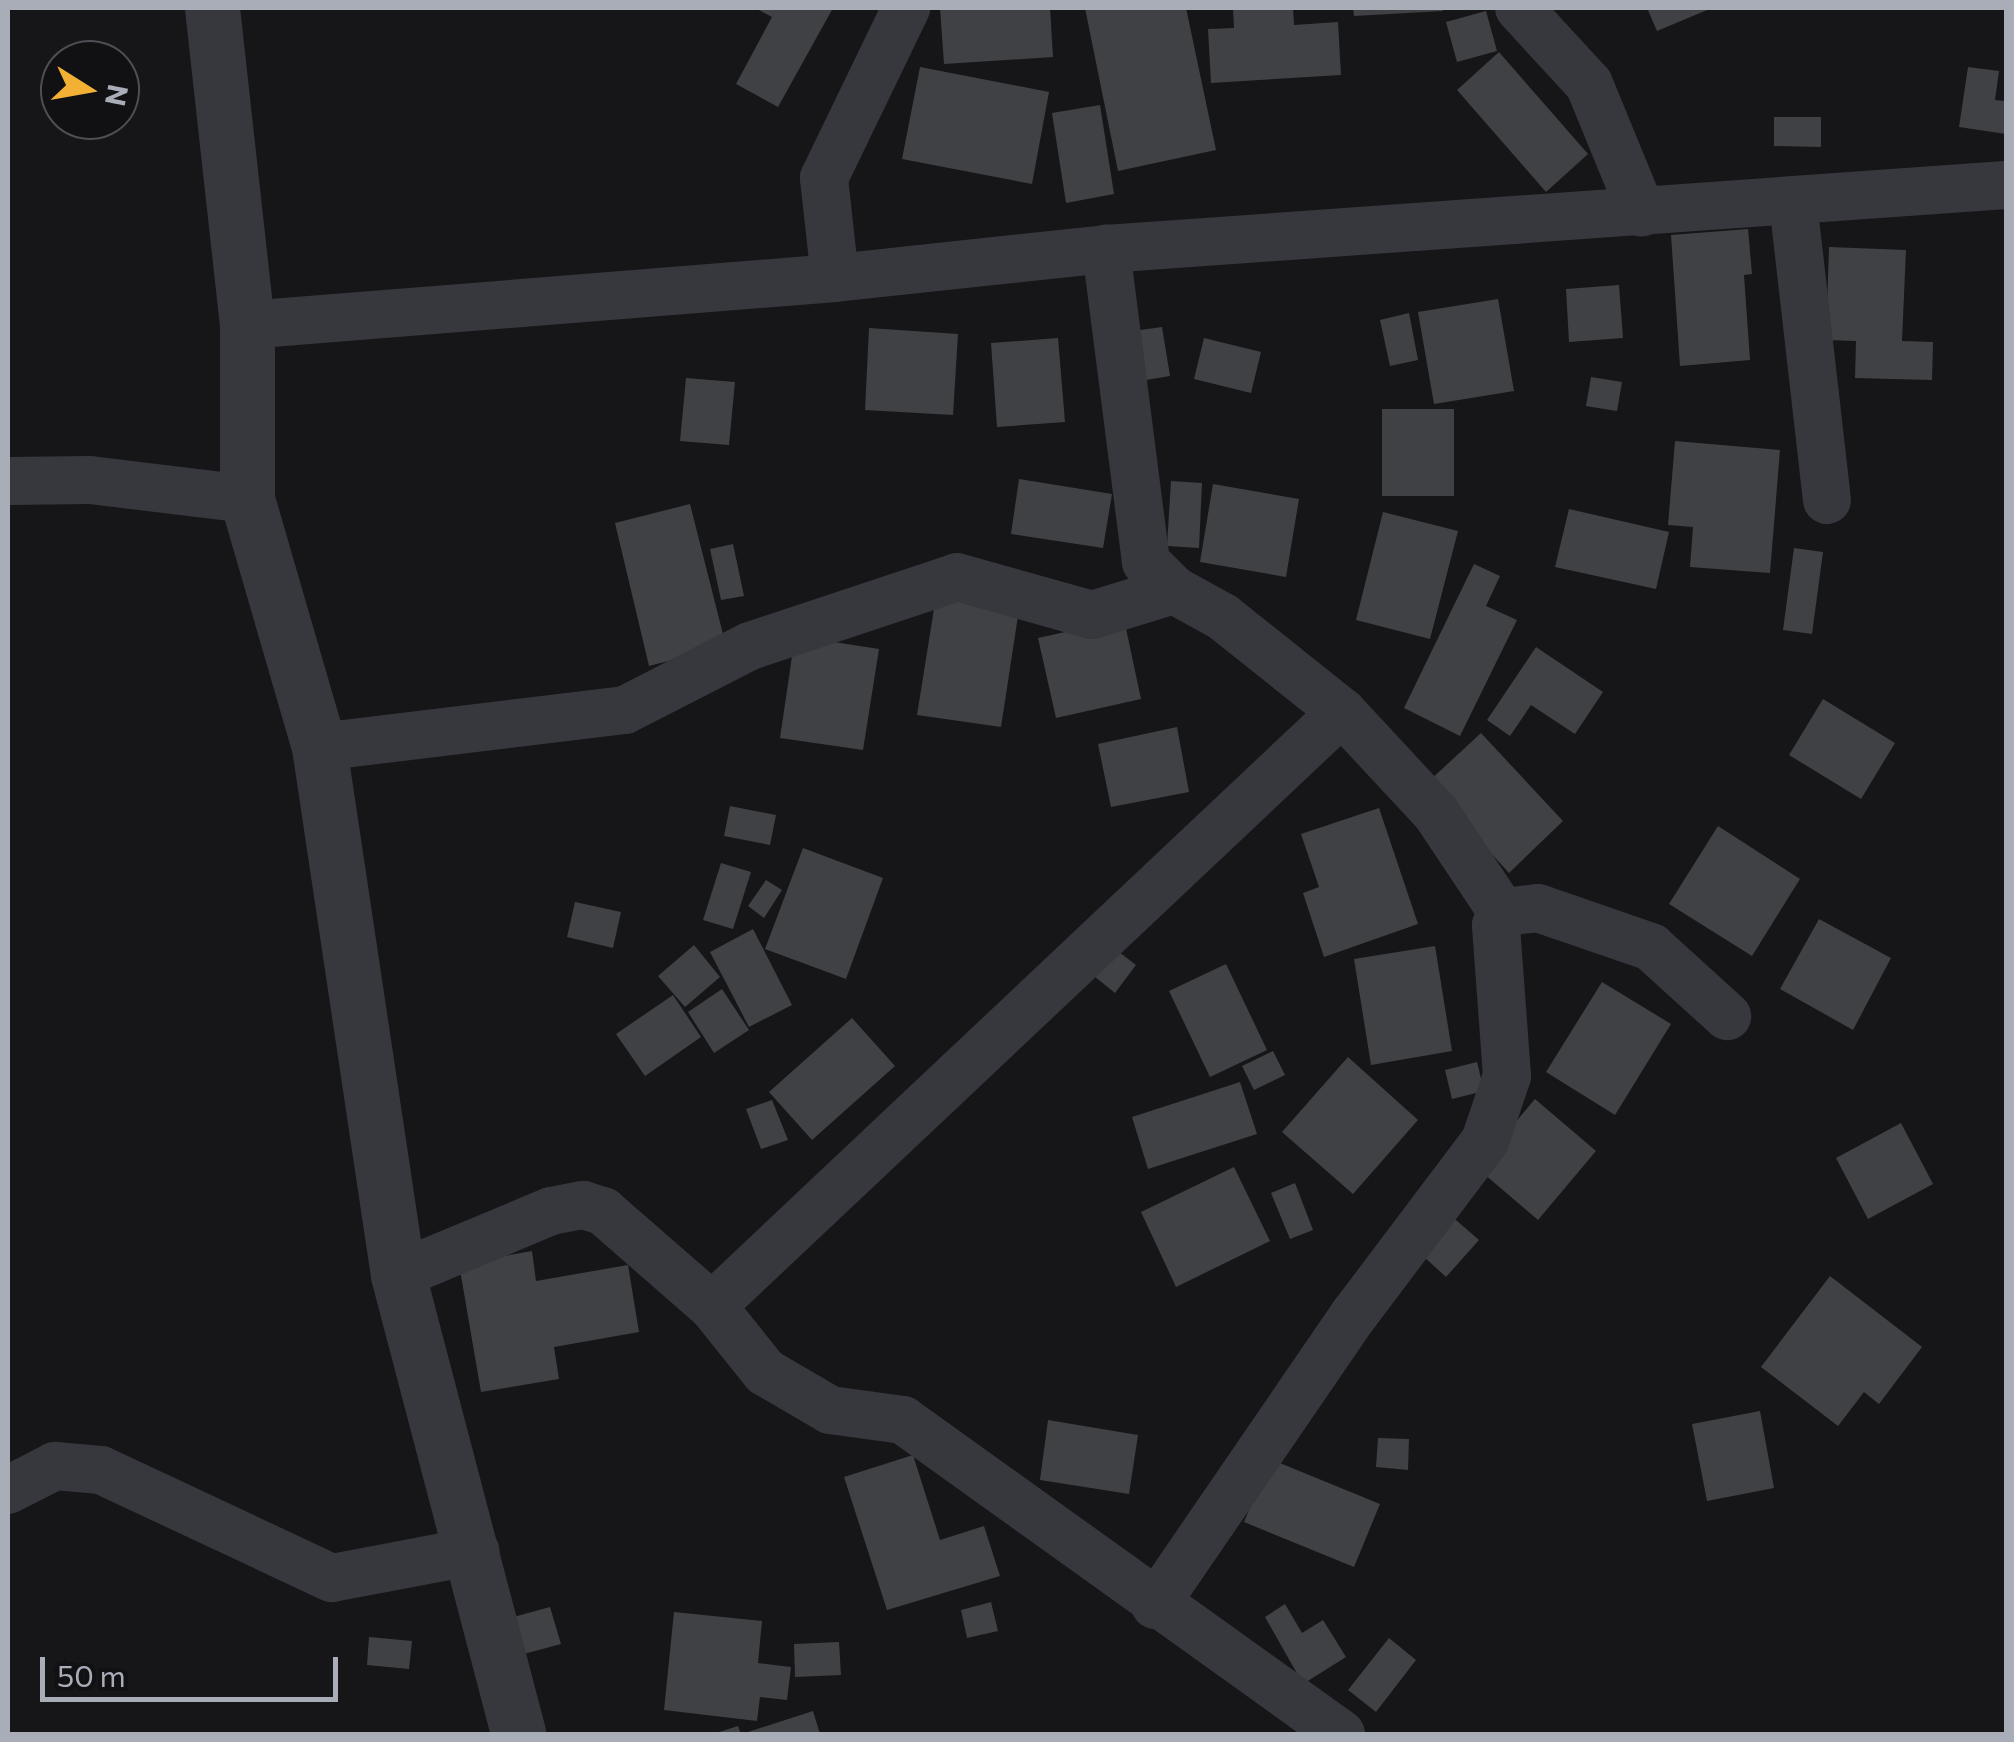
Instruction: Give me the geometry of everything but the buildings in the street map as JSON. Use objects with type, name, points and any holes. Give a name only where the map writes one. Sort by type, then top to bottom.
[{"type":"street","points":[[212,8],[247,325],[247,500],[319,747],[398,1274],[475,1551],[518,1734]]},
{"type":"street","points":[[836,278],[824,178],[906,8]]},
{"type":"street","points":[[1519,8],[1589,84],[1642,214]]},
{"type":"street","points":[[247,325],[836,278],[1106,248],[1642,214],[2006,185]]},
{"type":"street","points":[[1794,202],[1828,500]]},
{"type":"street","points":[[1106,248],[1146,562],[1174,590],[1224,617],[1342,712],[1436,813],[1502,912]]},
{"type":"street","points":[[8,481],[90,480],[247,500]]},
{"type":"street","points":[[319,747],[626,710],[750,646],[957,577],[1092,614],[1174,590]]},
{"type":"street","points":[[712,1306],[1342,712]]},
{"type":"street","points":[[1502,912],[1538,908],[1651,947],[1727,1016]]},
{"type":"street","points":[[1155,1605],[1354,1316],[1485,1141],[1507,1076],[1496,925],[1502,912]]},
{"type":"street","points":[[398,1274],[551,1211],[583,1205],[603,1211],[712,1306],[765,1372],[830,1410],[903,1420],[1155,1605],[1341,1734]]},
{"type":"street","points":[[8,1490],[56,1466],[101,1470],[332,1578],[475,1551]]}]
